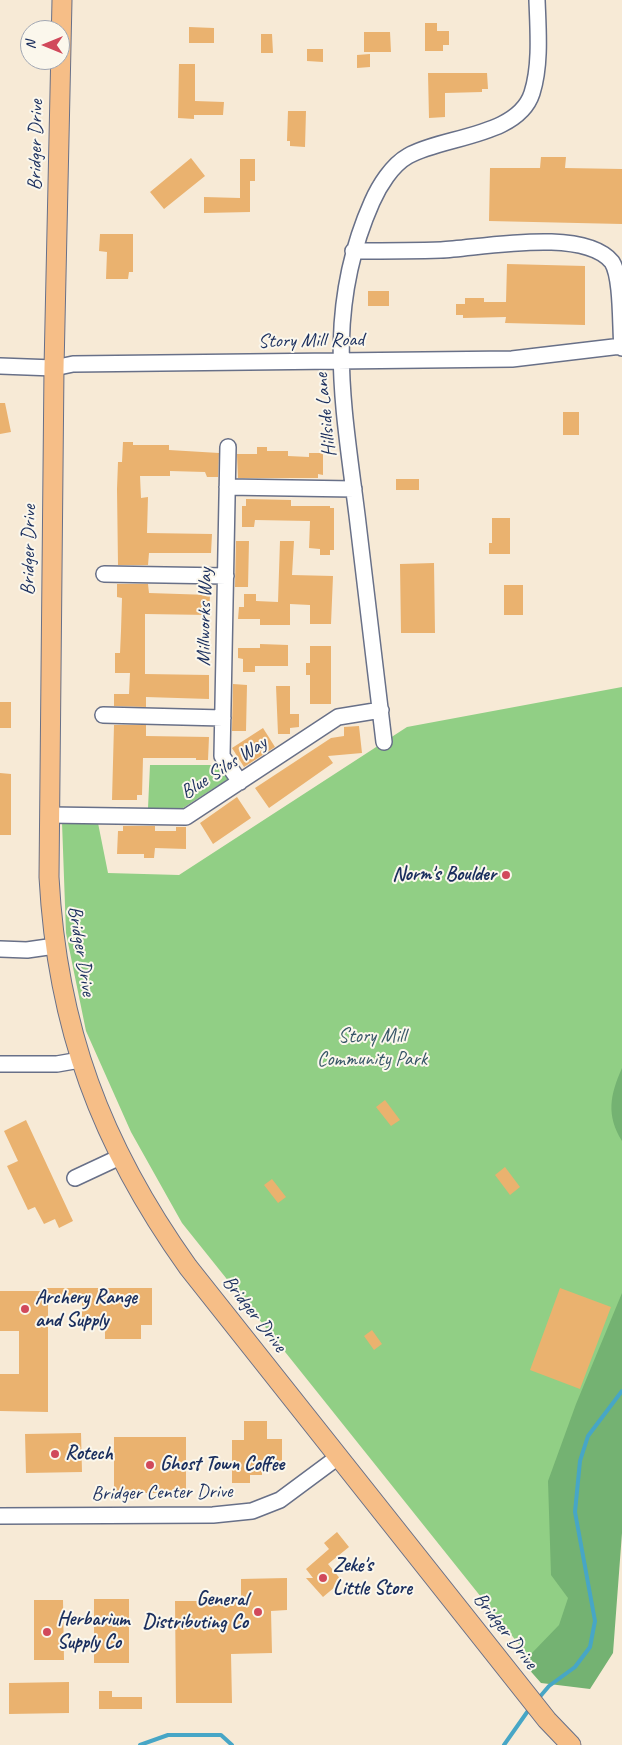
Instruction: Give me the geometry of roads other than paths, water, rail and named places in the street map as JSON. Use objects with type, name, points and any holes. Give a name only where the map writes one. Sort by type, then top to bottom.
[{"type":"main road","name":"Bridger Drive","points":[[62,0],[54,368],[49,815],[50,885],[55,946],[63,991],[80,1060],[98,1111],[120,1157],[150,1212],[188,1267],[546,1720],[571,1745]]},
{"type":"street","name":"Hillside Lane","points":[[384,742],[340,360],[345,288],[353,251],[378,190],[400,162],[428,146],[487,131],[520,112],[530,97],[536,73],[537,0]]},
{"type":"street","points":[[353,251],[441,250],[546,241],[592,249],[612,261],[619,276],[622,347]]},
{"type":"street","name":"Story Mill Road","points":[[0,366],[54,368],[73,364],[512,359],[622,347]]},
{"type":"street","name":"Millworks Way","points":[[228,447],[222,756],[240,782]]},
{"type":"street","points":[[227,487],[354,489]]},
{"type":"street","points":[[104,574],[226,576]]},
{"type":"street","name":"Blue Silos Way","points":[[49,815],[186,817],[338,717],[380,710]]},
{"type":"street","points":[[103,716],[223,718]]},
{"type":"street","points":[[0,949],[27,950],[55,946]]},
{"type":"street","points":[[0,1064],[58,1064],[80,1060]]},
{"type":"street","points":[[75,1178],[120,1157]]},
{"type":"street","name":"Bridger Center Drive","points":[[0,1516],[213,1515],[252,1511],[280,1500],[338,1457]]},
{"type":"waterway","points":[[538,1699],[549,1686],[575,1667],[590,1647],[595,1621],[575,1512],[580,1461],[588,1436],[622,1391]]},
{"type":"waterway","points":[[504,1745],[530,1708]]},
{"type":"waterway","points":[[140,1745],[168,1735],[221,1735],[232,1745]]},
{"type":"place","name":"Norm's Boulder","points":[[506,875]]},
{"type":"place","name":"Archery Range and Supply","points":[[25,1309]]},
{"type":"place","name":"Rotech","points":[[55,1454]]},
{"type":"place","name":"Ghost Town Coffee","points":[[150,1465]]},
{"type":"place","name":"Zeke's Little Store","points":[[323,1578]]},
{"type":"place","name":"General Distributing Co","points":[[258,1612]]},
{"type":"place","name":"Herbarium Supply Co","points":[[47,1632]]},
{"type":"park label","name":"Story Mill Community Park","points":[[372,1048]]}]
